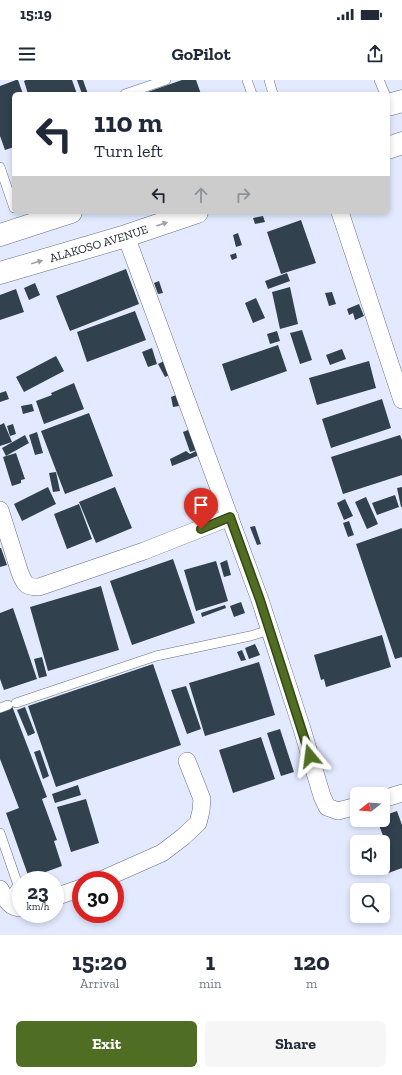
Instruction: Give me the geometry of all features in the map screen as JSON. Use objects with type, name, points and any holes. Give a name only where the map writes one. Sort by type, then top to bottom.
[{"type":"street","points":[[390,147],[402,143]]},
{"type":"street","points":[[0,235],[17,216],[44,214]]},
{"type":"street","name":"ALAKOSO AVENUE","points":[[0,273],[126,236],[191,214]]},
{"type":"street","points":[[341,214],[401,397]]},
{"type":"street","points":[[126,236],[230,517],[270,630],[322,796],[327,807],[338,811],[350,808]]},
{"type":"street","points":[[0,510],[20,573],[24,583],[30,587],[39,587],[144,551],[230,517]]},
{"type":"street","points":[[121,871],[162,853],[198,823],[202,799],[187,761]]},
{"type":"street","points":[[390,797],[402,793]]},
{"type":"street","points":[[3,894],[12,906]]},
{"type":"lane","points":[[131,92],[166,80]]},
{"type":"lane","points":[[247,80],[251,92]]},
{"type":"lane","points":[[269,80],[272,92]]},
{"type":"lane","points":[[379,80],[385,92]]},
{"type":"lane","points":[[0,167],[12,202]]},
{"type":"lane","points":[[8,706],[156,656],[270,630]]},
{"type":"lane","points":[[0,833],[18,885],[12,894],[3,894]]},
{"type":"building","points":[[18,80],[22,92],[12,92],[12,148],[5,150],[0,136],[0,86]]},
{"type":"building","points":[[72,80],[76,92],[27,92],[24,81]]},
{"type":"building","points":[[77,80],[83,80],[87,92],[81,92]]},
{"type":"building","points":[[182,80],[196,80],[200,92],[148,92]]},
{"type":"building","points":[[263,216],[265,222],[255,224],[253,218]]},
{"type":"building","points":[[301,220],[316,263],[281,274],[267,232]]},
{"type":"building","points":[[238,233],[242,245],[236,247],[233,235]]},
{"type":"building","points":[[236,253],[237,258],[232,260],[230,255]]},
{"type":"building","points":[[126,269],[139,304],[70,331],[56,296]]},
{"type":"building","points":[[287,273],[290,281],[268,289],[265,281]]},
{"type":"building","points":[[159,281],[163,293],[158,294],[154,283]]},
{"type":"building","points":[[35,283],[40,295],[29,300],[24,288]]},
{"type":"building","points":[[290,287],[298,324],[280,329],[272,292]]},
{"type":"building","points":[[16,289],[24,312],[0,320],[0,295]]},
{"type":"building","points":[[332,292],[336,304],[329,306],[325,293]]},
{"type":"building","points":[[256,298],[265,318],[253,323],[245,303]]},
{"type":"building","points":[[359,304],[364,316],[355,320],[353,313],[349,315],[347,309]]},
{"type":"building","points":[[135,311],[146,340],[87,362],[77,332]]},
{"type":"building","points":[[302,330],[312,360],[300,364],[290,333]]},
{"type":"building","points":[[277,331],[280,341],[270,344],[267,334]]},
{"type":"building","points":[[278,345],[287,371],[231,391],[222,364]]},
{"type":"building","points":[[152,348],[157,364],[148,367],[142,352]]},
{"type":"building","points":[[342,349],[346,359],[330,365],[326,355]]},
{"type":"building","points":[[56,356],[64,371],[24,392],[16,377]]},
{"type":"building","points":[[164,361],[170,375],[165,377],[158,364]]},
{"type":"building","points":[[369,361],[376,388],[317,405],[309,378]]},
{"type":"building","points":[[74,383],[84,409],[44,424],[36,401],[52,395],[51,393]]},
{"type":"building","points":[[6,391],[9,399],[0,402],[0,393]]},
{"type":"building","points":[[176,395],[179,406],[173,407],[171,397]]},
{"type":"building","points":[[382,399],[391,428],[331,448],[322,419]]},
{"type":"building","points":[[32,404],[34,411],[23,414],[21,406]]},
{"type":"building","points":[[89,413],[113,476],[65,494],[41,431]]},
{"type":"building","points":[[4,423],[12,442],[0,446],[0,425]]},
{"type":"building","points":[[13,424],[16,434],[10,436],[7,426]]},
{"type":"building","points":[[193,428],[200,449],[190,452],[183,432]]},
{"type":"building","points":[[37,432],[43,453],[35,455],[29,435]]},
{"type":"building","points":[[25,435],[29,443],[6,456],[2,448]]},
{"type":"building","points":[[400,435],[402,440],[402,475],[343,494],[331,457]]},
{"type":"building","points":[[198,450],[197,456],[172,466],[170,459],[186,451],[190,454]]},
{"type":"building","points":[[16,453],[25,479],[21,480],[21,483],[12,486],[3,457]]},
{"type":"building","points":[[56,472],[60,491],[53,492],[49,473]]},
{"type":"building","points":[[48,487],[56,504],[22,521],[14,504]]},
{"type":"building","points":[[115,487],[132,528],[96,543],[79,502]]},
{"type":"building","points":[[402,487],[402,507],[401,507],[397,488]]},
{"type":"building","points":[[395,495],[399,507],[377,515],[372,503]]},
{"type":"building","points":[[366,497],[378,524],[367,529],[355,502]]},
{"type":"building","points":[[345,499],[353,516],[344,520],[337,503]]},
{"type":"building","points":[[79,504],[92,539],[67,549],[54,514]]},
{"type":"building","points":[[349,521],[354,535],[348,537],[343,523]]},
{"type":"building","points":[[255,526],[261,544],[257,545],[250,527]]},
{"type":"building","points":[[402,528],[402,657],[395,659],[356,544]]},
{"type":"building","points":[[0,548],[7,565],[0,567]]},
{"type":"building","points":[[173,559],[195,623],[132,645],[110,581]]},
{"type":"building","points":[[227,560],[231,575],[224,577],[220,563]]},
{"type":"building","points":[[216,561],[228,601],[196,611],[184,570]]},
{"type":"building","points":[[101,586],[119,650],[48,671],[30,607]]},
{"type":"building","points":[[241,602],[245,613],[234,617],[230,606]]},
{"type":"building","points":[[225,605],[226,608],[202,617],[201,613]]},
{"type":"building","points":[[13,608],[37,679],[4,690],[0,679],[0,613]]},
{"type":"building","points":[[382,635],[391,667],[326,687],[324,679],[321,680],[314,655]]},
{"type":"building","points":[[255,644],[260,655],[249,659],[245,648]]},
{"type":"building","points":[[242,650],[246,660],[241,661],[237,652]]},
{"type":"building","points":[[42,657],[47,676],[39,678],[34,659]]},
{"type":"building","points":[[259,662],[275,715],[205,736],[189,683]]},
{"type":"building","points":[[153,664],[181,745],[56,787],[28,706]]},
{"type":"building","points":[[186,686],[201,729],[187,734],[171,690]]},
{"type":"building","points":[[12,706],[47,797],[42,799],[57,840],[54,841],[62,866],[48,871],[27,871],[6,813],[19,808],[0,759],[0,710]]},
{"type":"building","points":[[25,707],[35,733],[28,736],[17,710]]},
{"type":"building","points":[[280,729],[294,772],[281,776],[267,733]]},
{"type":"building","points":[[261,737],[275,779],[233,793],[219,750]]},
{"type":"building","points":[[40,750],[49,776],[43,779],[34,752]]},
{"type":"building","points":[[78,785],[81,795],[55,803],[52,794]]},
{"type":"building","points":[[86,799],[99,843],[71,852],[57,807]]},
{"type":"building","points":[[397,811],[402,825],[402,868],[390,872],[390,835],[383,835],[380,827],[390,827],[390,814]]},
{"type":"route","points":[[201,529],[230,517],[260,600],[310,756]]}]
